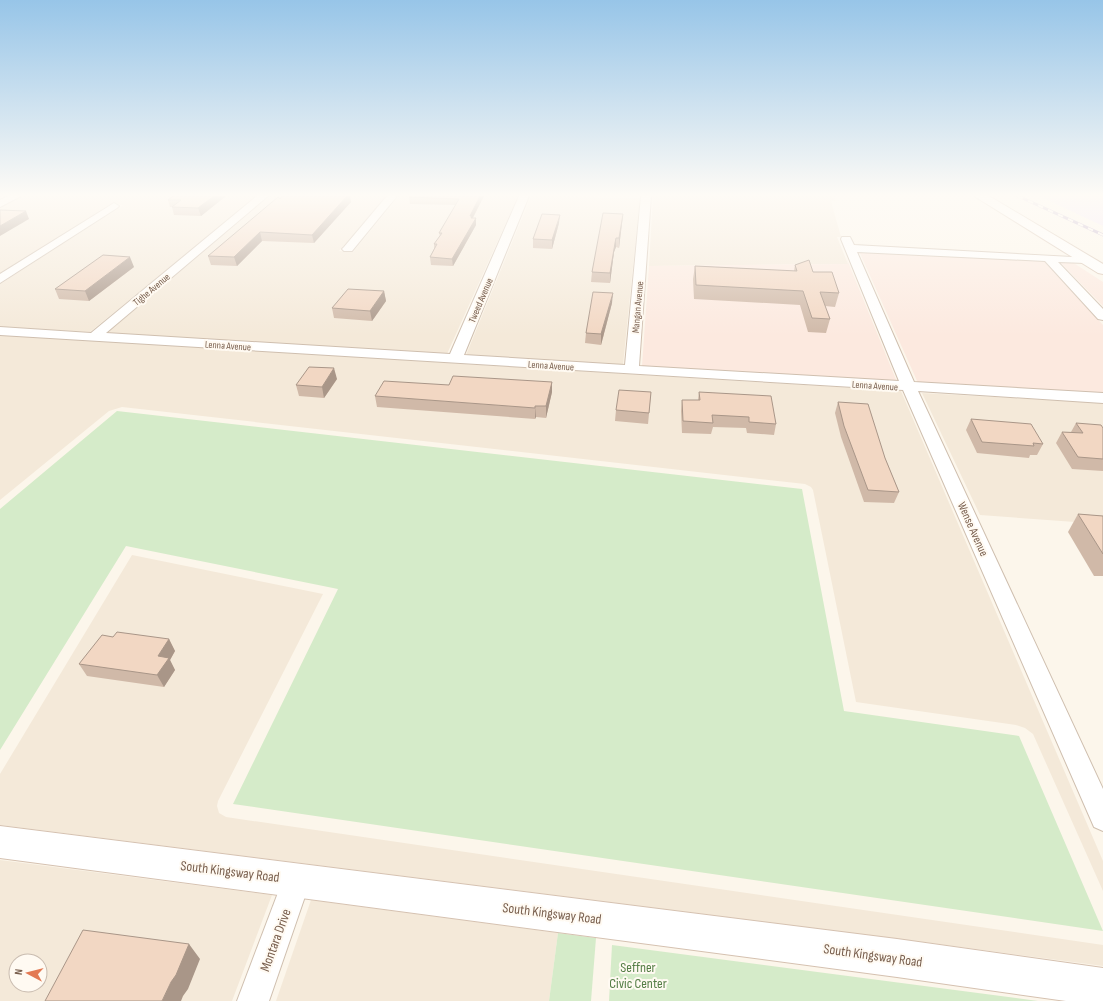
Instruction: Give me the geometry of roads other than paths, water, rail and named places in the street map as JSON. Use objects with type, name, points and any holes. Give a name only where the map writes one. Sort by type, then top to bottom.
[{"type":"street","points":[[0,279],[57,243]]},
{"type":"street","name":"Tighe Avenue","points":[[94,337],[207,243]]},
{"type":"street","points":[[348,249],[353,243]]},
{"type":"street","name":"Tweed Avenue","points":[[455,359],[504,243]]},
{"type":"street","name":"Mangan Avenue","points":[[632,370],[642,243]]},
{"type":"street","name":"Wense Avenue","points":[[1048,258],[848,243],[909,387],[1103,818]]},
{"type":"street","points":[[1057,243],[1103,270]]},
{"type":"street","points":[[1077,243],[1103,256]]},
{"type":"street","points":[[1048,258],[1086,260]]},
{"type":"street","points":[[1048,258],[1103,316]]},
{"type":"street","name":"Lenna Avenue","points":[[0,331],[1103,398]]},
{"type":"street","name":"South Kingsway Road","points":[[0,842],[298,879],[1103,987]]},
{"type":"street","name":"Montara Drive","points":[[253,1001],[298,879]]},
{"type":"park label","name":"Seffner Civic Center","points":[[638,976]]}]
